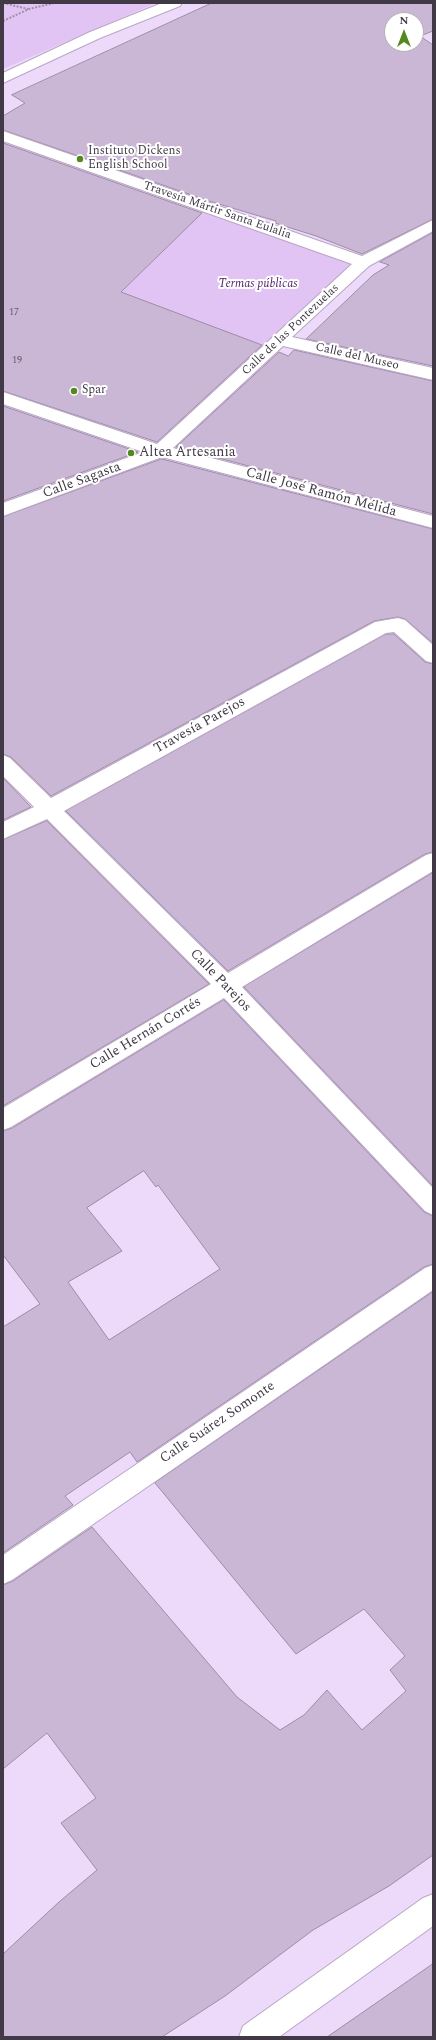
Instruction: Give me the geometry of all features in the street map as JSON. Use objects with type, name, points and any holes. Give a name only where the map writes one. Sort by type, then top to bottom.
[{"type":"street","points":[[3,79],[95,35],[175,3]]},
{"type":"street","name":"Travesía Mártir Santa Eulalia","points":[[3,136],[363,262]]},
{"type":"street","name":"Calle de las Pontezuelas","points":[[160,451],[363,262],[433,225]]},
{"type":"street","points":[[417,234],[433,238]]},
{"type":"street","name":"Calle del Museo","points":[[280,340],[433,374]]},
{"type":"street","name":"Calle José Ramón Mélida","points":[[3,398],[160,451],[433,522]]},
{"type":"street","name":"Calle Sagasta","points":[[3,510],[138,461],[160,451]]},
{"type":"street","name":"Travesía Parejos","points":[[3,831],[49,809],[382,627],[398,625],[433,656]]},
{"type":"street","name":"Calle Parejos","points":[[3,763],[226,986],[433,1204]]},
{"type":"street","name":"Calle Hernán Cortés","points":[[3,1120],[433,861]]},
{"type":"street","name":"Calle Suárez Somonte","points":[[3,1571],[433,1276]]},
{"type":"street","points":[[254,2037],[433,1908]]},
{"type":"path","points":[[3,3],[29,9]]},
{"type":"path","points":[[3,21],[29,9],[54,3]]},
{"type":"green space","points":[[3,3],[156,3],[3,69]]},
{"type":"green space","name":"Termas públicas","points":[[206,208],[363,262],[271,349],[121,292]]},
{"type":"building","points":[[212,3],[433,3],[433,31],[424,34],[424,12],[384,12],[384,52],[424,52],[424,39],[433,45],[433,219],[362,254],[316,236],[275,223],[276,221],[212,202],[3,130],[3,116],[25,103],[12,95]]},
{"type":"building","points":[[3,143],[202,213],[121,292],[262,345],[157,442],[3,391]]},
{"type":"building","points":[[433,233],[433,366],[306,339],[373,275],[389,265],[380,262]]},
{"type":"building","points":[[294,350],[433,381],[433,514],[176,447],[279,352],[288,356]]},
{"type":"building","points":[[3,406],[138,452],[3,501]]},
{"type":"building","points":[[162,459],[433,529],[433,643],[405,619],[398,617],[374,621],[51,796],[11,757],[3,754],[3,517]]},
{"type":"building","points":[[386,634],[394,634],[425,662],[433,664],[433,852],[425,854],[228,971],[66,811]]},
{"type":"building","points":[[3,778],[31,807],[3,820]]},
{"type":"building","points":[[47,821],[209,984],[3,1106],[3,840]]},
{"type":"building","points":[[433,873],[433,1186],[244,987]]},
{"type":"building","points":[[224,1000],[424,1212],[433,1216],[433,1264],[424,1267],[137,1462],[130,1452],[65,1496],[73,1505],[3,1553],[3,1327],[40,1304],[3,1255],[3,1131],[12,1128]],"holes":[[[144,1171],[156,1187],[158,1185],[220,1269],[109,1340],[68,1282],[122,1251],[87,1208]]]},
{"type":"building","points":[[433,1292],[433,1855],[389,1886],[313,1930],[225,1996],[162,2037],[3,2037],[3,1954],[59,1902],[97,1870],[61,1823],[96,1798],[47,1733],[3,1769],[3,1585],[13,1581],[92,1527],[237,1697],[280,1730],[304,1715],[327,1690],[362,1730],[406,1691],[390,1670],[405,1656],[364,1609],[296,1654],[155,1483]]},
{"type":"building","points":[[433,1964],[433,2037],[327,2037],[408,1981]]},
{"type":"place","name":"Instituto Dickens English School","points":[[80,159]]},
{"type":"place","name":"Spar","points":[[74,391]]},
{"type":"place","name":"Altea Artesania","points":[[131,453]]}]
